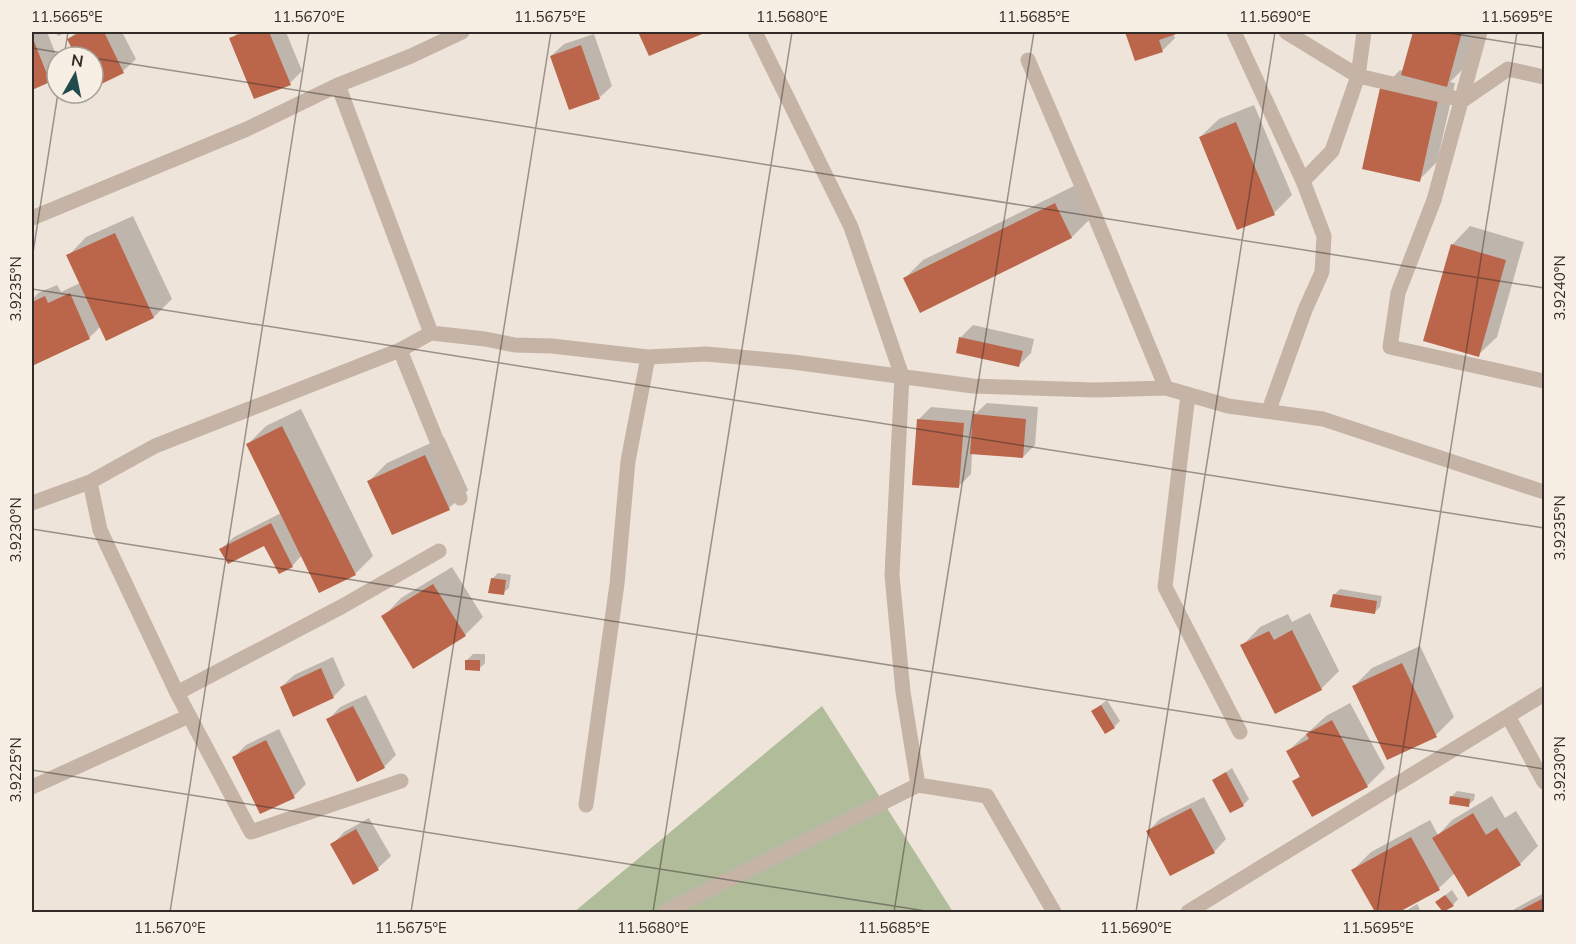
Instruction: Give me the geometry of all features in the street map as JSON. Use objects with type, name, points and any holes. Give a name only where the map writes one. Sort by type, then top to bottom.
[{"type":"street","points":[[32,218],[247,129],[338,85],[411,56],[462,32]]},
{"type":"street","points":[[755,32],[851,227],[902,376],[892,575],[903,692],[918,785]]},
{"type":"street","points":[[1234,32],[1303,181],[1324,236],[1322,272],[1305,310],[1269,410]]},
{"type":"street","points":[[1286,32],[1358,76],[1462,100],[1508,69],[1545,77]]},
{"type":"street","points":[[1303,181],[1332,151],[1358,76],[1364,32]]},
{"type":"street","points":[[1480,32],[1434,200],[1398,293],[1390,347],[1545,381]]},
{"type":"street","points":[[1028,60],[1166,388]]},
{"type":"street","points":[[338,85],[431,333]]},
{"type":"street","points":[[32,503],[90,482],[155,446],[400,350],[431,333],[515,345],[542,345],[648,357],[706,354],[793,362],[973,386],[1095,390],[1166,388],[1228,406],[1323,419],[1545,492]]},
{"type":"street","points":[[400,350],[460,498]]},
{"type":"street","points":[[586,805],[617,584],[627,461],[648,357]]},
{"type":"street","points":[[1188,394],[1165,587],[1240,732]]},
{"type":"street","points":[[90,482],[100,530],[177,693],[251,832],[400,781]]},
{"type":"street","points":[[177,693],[341,607],[439,551]]},
{"type":"street","points":[[1188,912],[1545,694]]},
{"type":"street","points":[[32,787],[189,716]]},
{"type":"street","points":[[1508,716],[1545,782]]},
{"type":"street","points":[[664,912],[918,785],[987,796],[1053,912]]},
{"type":"green space","points":[[822,706],[953,912],[574,912]]},
{"type":"building","points":[[81,32],[104,32],[124,73],[105,82],[105,45],[70,45],[67,39]]},
{"type":"building","points":[[245,32],[269,32],[291,85],[254,99],[229,38]]},
{"type":"building","points":[[638,32],[707,32],[649,56]]},
{"type":"building","points":[[1125,32],[1182,32],[1159,40],[1163,52],[1135,61]]},
{"type":"building","points":[[1413,32],[1462,32],[1447,87],[1401,75]]},
{"type":"building","points":[[32,36],[45,69],[45,84],[32,90]]},
{"type":"building","points":[[581,45],[600,99],[569,110],[550,56]]},
{"type":"building","points":[[1380,88],[1438,101],[1420,182],[1362,169]]},
{"type":"building","points":[[1236,122],[1275,215],[1237,230],[1199,137]]},
{"type":"building","points":[[1055,203],[1072,238],[920,313],[903,278]]},
{"type":"building","points":[[115,233],[154,318],[106,341],[66,255]]},
{"type":"building","points":[[1451,244],[1506,260],[1479,357],[1423,341]]},
{"type":"building","points":[[70,293],[90,339],[32,366],[32,302],[45,296],[48,303]]},
{"type":"building","points":[[959,337],[1023,351],[1019,367],[956,353]]},
{"type":"building","points":[[973,414],[1026,419],[1023,458],[970,454]]},
{"type":"building","points":[[917,419],[964,423],[959,488],[912,485]]},
{"type":"building","points":[[282,426],[356,575],[319,593],[246,444]]},
{"type":"building","points":[[425,455],[450,510],[392,535],[367,481]]},
{"type":"building","points":[[271,523],[293,567],[279,574],[264,546],[228,564],[219,549]]},
{"type":"building","points":[[491,578],[506,580],[504,595],[488,593]]},
{"type":"building","points":[[433,584],[466,636],[413,669],[381,616]]},
{"type":"building","points":[[1333,594],[1377,601],[1375,614],[1330,607]]},
{"type":"building","points":[[1292,630],[1322,690],[1275,714],[1240,645],[1269,631],[1274,640]]},
{"type":"building","points":[[465,660],[480,660],[480,671],[465,670]]},
{"type":"building","points":[[1402,663],[1437,737],[1387,760],[1352,686]]},
{"type":"building","points":[[321,668],[334,698],[293,717],[280,687]]},
{"type":"building","points":[[1101,705],[1115,728],[1105,734],[1091,711]]},
{"type":"building","points":[[353,706],[385,768],[357,782],[326,719]]},
{"type":"building","points":[[1332,720],[1368,787],[1312,817],[1292,781],[1300,777],[1286,751],[1309,739],[1306,734]]},
{"type":"building","points":[[266,740],[295,798],[260,814],[232,757]]},
{"type":"building","points":[[1226,772],[1244,806],[1230,813],[1212,780]]},
{"type":"building","points":[[1450,796],[1470,799],[1469,807],[1449,804]]},
{"type":"building","points":[[1191,808],[1215,853],[1170,876],[1146,831]]},
{"type":"building","points":[[1473,813],[1486,835],[1497,828],[1521,865],[1468,897],[1432,838]]},
{"type":"building","points":[[356,829],[379,870],[353,885],[330,844]]},
{"type":"building","points":[[1411,837],[1440,890],[1399,912],[1375,912],[1351,870]]},
{"type":"building","points":[[1445,895],[1454,906],[1443,912],[1435,902]]},
{"type":"building","points":[[1542,899],[1544,912],[1517,912]]}]
